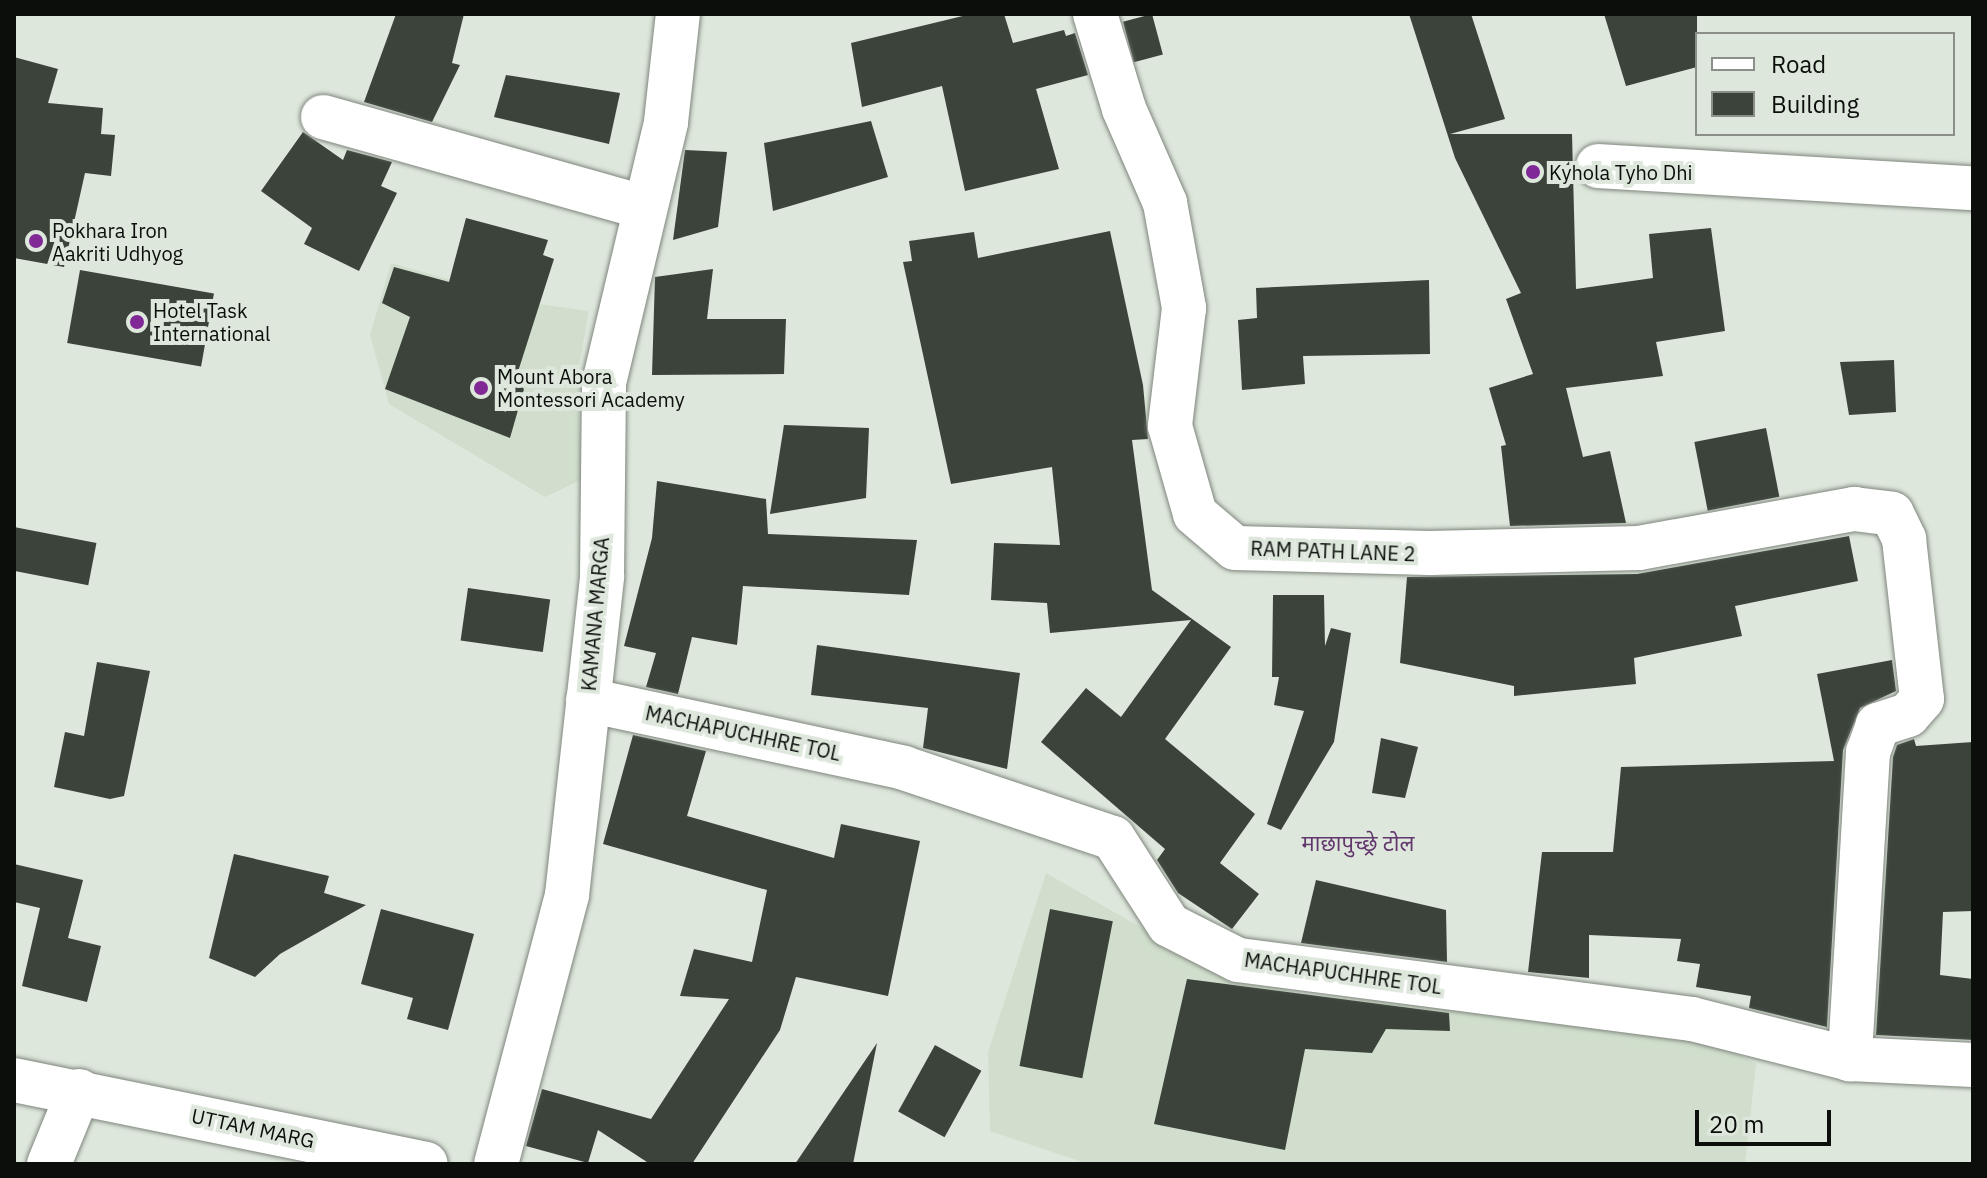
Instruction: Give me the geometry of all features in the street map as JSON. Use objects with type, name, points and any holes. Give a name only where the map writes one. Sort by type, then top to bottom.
[{"type":"street","name":"KAMANA MARGA","points":[[496,1164],[567,895],[602,576],[604,383],[666,122],[678,14]]},
{"type":"street","name":"RAM PATH LANE 2","points":[[1095,14],[1124,109],[1168,218],[1184,308],[1170,426],[1195,514],[1235,548],[1430,553],[1639,548],[1854,509],[1892,514],[1904,539],[1922,699],[1908,715],[1878,725],[1868,752],[1850,1059]]},
{"type":"street","points":[[323,117],[644,207]]},
{"type":"street","points":[[1598,166],[1973,188]]},
{"type":"street","name":"MACHAPUCHHRE TOL","points":[[588,700],[904,768],[1113,838],[1169,925],[1238,960],[1692,1019],[1850,1059],[1973,1065]]},
{"type":"street","name":"UTTAM MARG","points":[[14,1080],[426,1164]]},
{"type":"street","points":[[49,1164],[79,1091]]},
{"type":"shaded area","name":"Mount Abora Montessori Academy","points":[[391,263],[538,304],[589,311],[578,371],[581,480],[545,497],[389,404],[370,335]]},
{"type":"shaded area","points":[[1046,873],[1189,955],[1297,993],[1704,1037],[1756,1064],[1745,1164],[1088,1164],[990,1131],[988,1052]]},
{"type":"building","points":[[396,14],[464,14],[452,63],[460,65],[432,122],[364,102]]},
{"type":"building","points":[[971,14],[1004,14],[1013,43],[1064,30],[1066,36],[1075,33],[1088,75],[1036,89],[1059,169],[965,191],[942,86],[862,107],[851,43]]},
{"type":"building","points":[[1152,14],[1163,55],[1134,62],[1123,22]]},
{"type":"building","points":[[1409,14],[1471,14],[1505,119],[1450,134],[1572,134],[1576,289],[1653,278],[1649,234],[1711,228],[1725,331],[1656,342],[1663,376],[1566,388],[1583,457],[1610,451],[1626,523],[1510,526],[1501,446],[1506,445],[1489,388],[1533,374],[1506,299],[1521,293],[1455,158]]},
{"type":"building","points":[[1604,14],[1697,14],[1695,68],[1626,86]]},
{"type":"building","points":[[14,57],[58,69],[48,103],[103,108],[101,134],[115,135],[111,176],[85,173],[64,267],[14,258]]},
{"type":"building","points":[[506,75],[620,93],[609,144],[494,117]]},
{"type":"building","points":[[871,121],[888,177],[773,211],[764,143]]},
{"type":"building","points":[[303,132],[343,160],[347,150],[392,162],[381,186],[397,193],[359,271],[304,244],[312,228],[261,191]]},
{"type":"building","points":[[685,150],[727,152],[718,227],[673,240]]},
{"type":"building","points":[[466,218],[548,240],[543,255],[554,259],[515,381],[524,389],[510,438],[385,389],[410,317],[382,303],[394,267],[449,282]]},
{"type":"building","points":[[1110,231],[1143,385],[1148,439],[1132,440],[1152,590],[1231,647],[1165,739],[1255,814],[1220,863],[1259,894],[1232,929],[1178,893],[1157,860],[1165,849],[1041,742],[1086,688],[1121,717],[1191,620],[1050,633],[1047,603],[991,600],[994,543],[1060,545],[1052,467],[951,484],[903,262],[912,261],[909,241],[974,232],[978,258]]},
{"type":"building","points":[[713,269],[707,319],[786,319],[784,374],[652,375],[655,277]]},
{"type":"building","points":[[80,270],[214,294],[201,366],[67,343]]},
{"type":"building","points":[[1429,280],[1430,354],[1303,356],[1305,384],[1242,390],[1238,320],[1257,318],[1256,288]]},
{"type":"building","points":[[1894,360],[1896,412],[1849,415],[1840,362]]},
{"type":"building","points":[[784,425],[869,428],[866,498],[770,514]]},
{"type":"building","points":[[1766,428],[1779,497],[1708,511],[1694,442]]},
{"type":"building","points":[[657,481],[766,499],[768,534],[917,540],[909,595],[743,586],[737,645],[692,637],[678,694],[646,687],[656,653],[624,646],[652,538]]},
{"type":"building","points":[[14,527],[96,543],[88,585],[14,571]]},
{"type":"building","points":[[1849,536],[1858,581],[1735,606],[1742,636],[1634,658],[1636,684],[1514,696],[1514,686],[1400,663],[1407,577],[1637,574]]},
{"type":"building","points":[[468,588],[550,600],[543,652],[461,640]]},
{"type":"building","points":[[1273,595],[1324,595],[1325,646],[1331,628],[1351,633],[1334,742],[1281,830],[1267,824],[1304,711],[1274,705],[1279,677],[1272,677]]},
{"type":"building","points":[[817,645],[1020,673],[1007,769],[923,748],[928,708],[811,695]]},
{"type":"building","points":[[1892,660],[1896,691],[1860,708],[1843,750],[1827,1027],[1749,1008],[1751,996],[1696,987],[1700,964],[1677,961],[1681,939],[1589,935],[1589,978],[1528,972],[1542,852],[1613,852],[1621,767],[1834,761],[1817,674]]},
{"type":"building","points":[[97,662],[150,671],[124,796],[110,799],[54,787],[65,732],[84,736]]},
{"type":"building","points":[[633,735],[706,751],[687,816],[834,858],[841,824],[920,841],[888,996],[796,977],[780,1030],[692,1164],[650,1164],[598,1130],[588,1163],[526,1146],[542,1089],[651,1119],[729,999],[680,996],[694,949],[752,962],[767,890],[603,844]]},
{"type":"building","points":[[1381,738],[1418,747],[1405,798],[1372,793]]},
{"type":"building","points":[[1914,739],[1916,746],[1973,742],[1973,911],[1943,912],[1940,975],[1973,979],[1973,1040],[1876,1035],[1893,757],[1897,745]]},
{"type":"building","points":[[234,854],[329,876],[324,893],[366,905],[280,954],[255,977],[209,958]]},
{"type":"building","points":[[14,864],[83,880],[68,938],[101,946],[87,1002],[22,986],[40,908],[14,902]]},
{"type":"building","points":[[1316,880],[1446,910],[1447,962],[1301,943]]},
{"type":"building","points":[[381,909],[474,934],[448,1030],[407,1019],[413,998],[361,984]]},
{"type":"building","points":[[1050,909],[1113,921],[1082,1078],[1019,1066]]},
{"type":"building","points":[[1187,979],[1449,1013],[1450,1031],[1386,1029],[1372,1053],[1305,1049],[1285,1150],[1154,1124]]},
{"type":"building","points":[[877,1043],[853,1164],[795,1164]]},
{"type":"building","points":[[935,1045],[981,1071],[945,1137],[898,1111]]},
{"type":"place","name":"Kyhola Tyho Dhi","points":[[1533,172]]},
{"type":"place","name":"Pokhara Iron Aakriti Udhyog","points":[[36,241]]},
{"type":"place","name":"Hotel Task International","points":[[137,322]]},
{"type":"place","name":"Mount Abora Montessori Academy","points":[[481,388]]},
{"type":"district","name":"माछापुच्छ्रे टोल","points":[[1358,843]]}]
